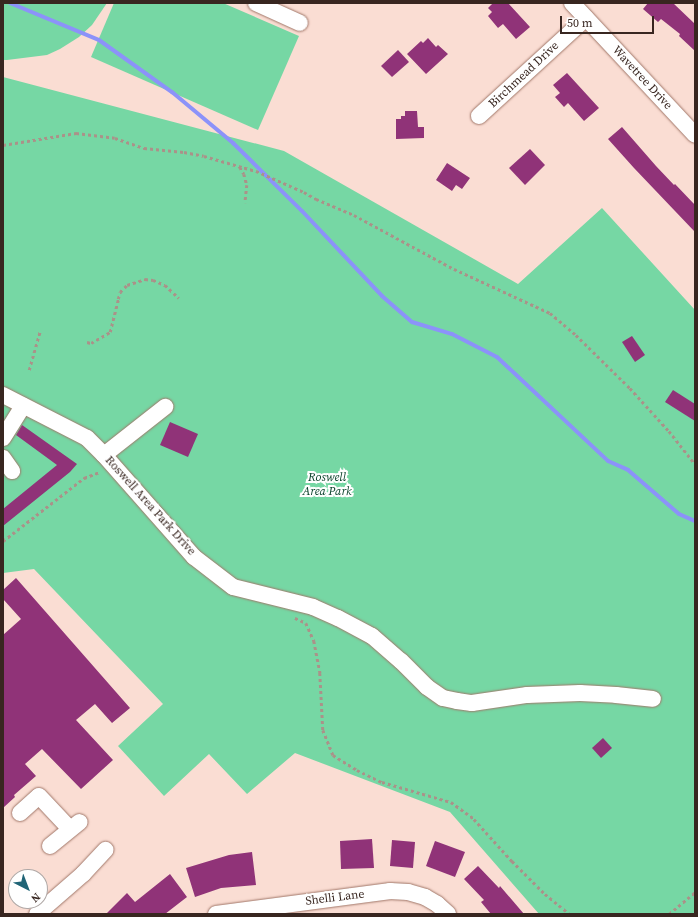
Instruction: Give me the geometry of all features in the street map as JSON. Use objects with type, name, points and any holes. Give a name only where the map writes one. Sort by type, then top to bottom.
[{"type":"street","points":[[256,3],[300,23]]},
{"type":"street","name":"Wavetree Drive","points":[[572,3],[695,135]]},
{"type":"street","name":"Birchmead Drive","points":[[479,116],[586,18]]},
{"type":"street","points":[[3,438],[9,401]]},
{"type":"street","name":"Roswell Area Park Drive","points":[[9,401],[87,438],[104,455],[194,557],[233,587],[312,607],[338,618],[372,636],[401,661],[427,687],[443,698],[457,702],[472,703],[527,695],[616,694],[653,699]]},
{"type":"street","points":[[104,455],[165,406]]},
{"type":"street","points":[[20,813],[39,796],[75,826],[50,846]]},
{"type":"street","points":[[37,914],[83,874],[105,850]]},
{"type":"street","name":"Shelli Lane","points":[[216,914],[390,892],[408,892],[425,897],[448,914]]},
{"type":"path","points":[[3,145],[76,133],[115,138],[144,148],[184,152],[256,171],[354,215],[454,269],[550,313],[576,335],[630,388],[669,431],[695,464]]},
{"type":"path","points":[[240,167],[247,184],[245,203]]},
{"type":"path","points":[[87,342],[91,343],[110,332],[120,292],[128,284],[145,279],[153,280],[165,285],[179,298]]},
{"type":"path","points":[[29,370],[40,331]]},
{"type":"path","points":[[3,541],[78,482],[99,471]]},
{"type":"path","points":[[306,623],[318,655],[323,730],[333,756],[382,782],[451,802],[474,819],[512,861],[545,894],[570,914]]},
{"type":"path","points":[[669,914],[695,892]]},
{"type":"green space","points":[[3,3],[107,3],[92,25],[79,37],[60,49],[47,55],[7,60],[3,60]]},
{"type":"green space","points":[[114,3],[223,3],[299,36],[258,130],[91,57]]},
{"type":"green space","name":"Roswell Area Park","points":[[3,77],[284,151],[518,284],[602,208],[695,310],[695,914],[539,914],[450,812],[295,753],[247,794],[209,754],[164,796],[118,746],[163,704],[34,569],[3,573]]},
{"type":"building","points":[[493,3],[508,3],[530,27],[516,39],[503,24],[498,28],[488,16],[492,12],[488,8]]},
{"type":"building","points":[[648,3],[673,3],[695,24],[695,51],[679,36],[680,34],[661,19],[658,22],[643,9]]},
{"type":"building","points":[[428,38],[436,47],[438,45],[448,54],[426,74],[407,54],[421,41],[423,43]]},
{"type":"building","points":[[398,50],[409,62],[392,77],[381,66]]},
{"type":"building","points":[[567,73],[599,108],[584,121],[568,103],[564,107],[555,97],[560,93],[553,85]]},
{"type":"building","points":[[405,111],[417,111],[418,127],[424,127],[424,138],[396,139],[396,119],[401,119],[401,116],[405,116]]},
{"type":"building","points":[[622,127],[656,166],[695,205],[695,232],[608,139]]},
{"type":"building","points":[[530,149],[545,165],[525,185],[509,168]]},
{"type":"building","points":[[447,163],[470,178],[462,189],[456,185],[452,191],[436,180]]},
{"type":"building","points":[[632,336],[645,355],[635,362],[622,342]]},
{"type":"building","points":[[673,390],[695,404],[695,421],[665,402]]},
{"type":"building","points":[[170,422],[198,434],[188,457],[160,445]]},
{"type":"building","points":[[22,425],[77,464],[70,472],[3,526],[3,509],[57,465],[16,435]]},
{"type":"building","points":[[16,578],[130,708],[112,723],[95,704],[76,720],[113,760],[81,789],[42,749],[25,764],[36,776],[14,795],[15,797],[3,808],[3,635],[21,619],[3,599],[3,590]]},
{"type":"building","points":[[603,738],[612,748],[601,758],[592,748]]},
{"type":"building","points":[[372,839],[374,868],[341,869],[340,841]]},
{"type":"building","points":[[392,840],[415,842],[413,868],[390,866]]},
{"type":"building","points":[[435,841],[465,852],[455,877],[426,866]]},
{"type":"building","points":[[252,852],[256,885],[221,888],[195,897],[186,868],[229,855]]},
{"type":"building","points":[[478,866],[499,888],[500,886],[524,914],[491,914],[481,902],[484,900],[464,879]]},
{"type":"building","points":[[170,874],[187,897],[165,914],[106,914],[127,893],[135,902]]},
{"type":"waterway","points":[[10,3],[99,40],[172,92],[233,143],[302,211],[382,296],[412,322],[452,334],[497,357],[608,461],[628,470],[679,514],[695,521]]}]
